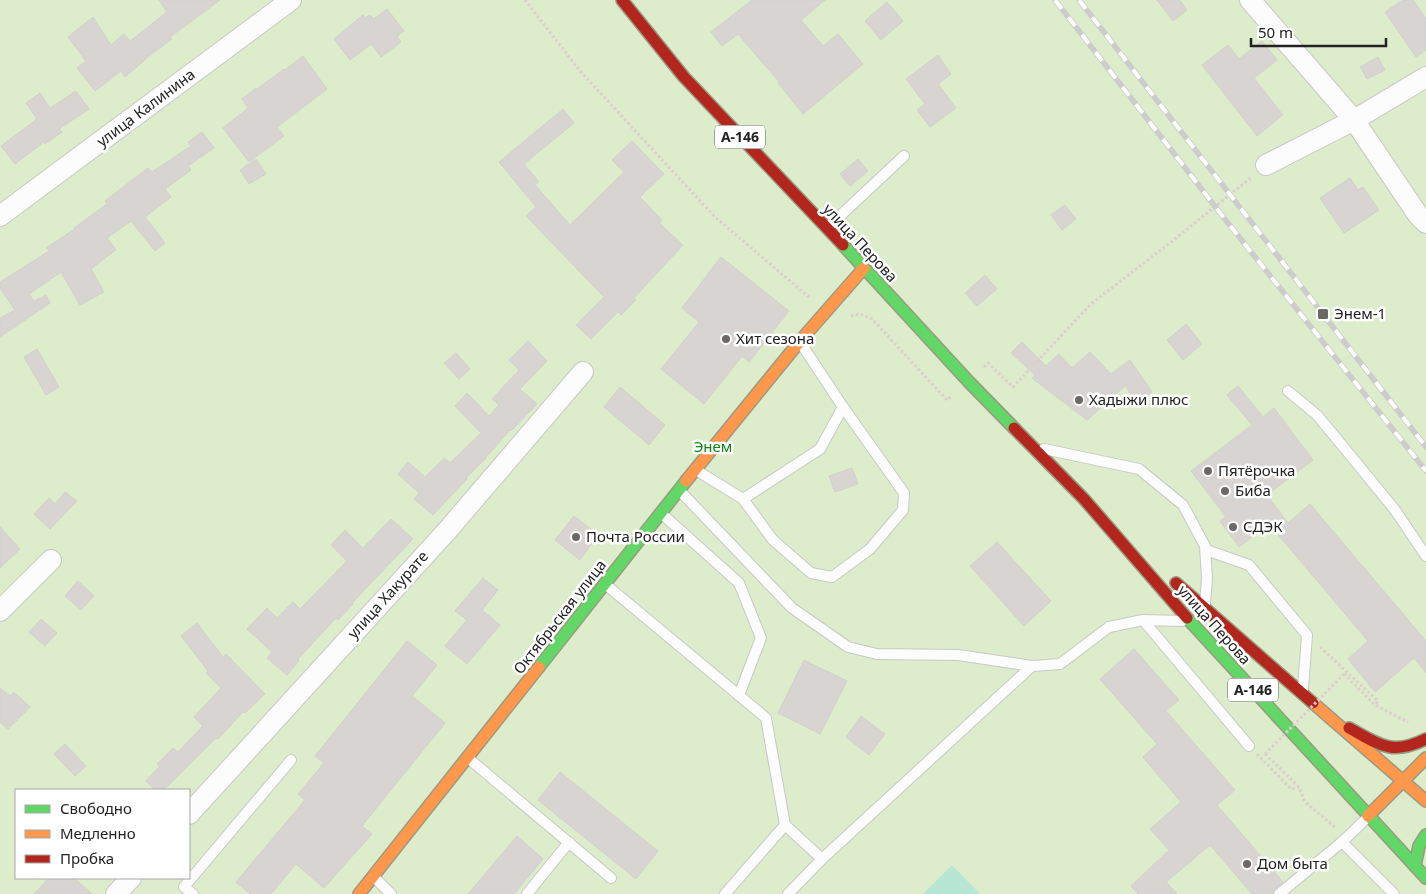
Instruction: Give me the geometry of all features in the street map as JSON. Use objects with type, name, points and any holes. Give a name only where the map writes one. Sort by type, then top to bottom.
[{"type":"main road","name":"улица Перова","points":[[622,0],[684,77],[969,382],[1084,499],[1190,622],[1426,878]]},
{"type":"main road","name":"Октябрьская улица","points":[[359,894],[695,470],[824,311],[864,268]]},
{"type":"main road","name":"улица Перова","points":[[1084,499],[1155,564]]},
{"type":"main road","name":"улица Перова","points":[[1170,577],[1205,610],[1426,801]]},
{"type":"main road","points":[[1334,721],[1391,748],[1399,749],[1411,746],[1426,739]]},
{"type":"main road","points":[[1368,816],[1426,758]]},
{"type":"main road","points":[[1415,866],[1419,846],[1426,835]]},
{"type":"street","name":"улица Калинина","points":[[0,216],[291,0]]},
{"type":"street","points":[[1250,0],[1354,120],[1418,215],[1426,222]]},
{"type":"street","points":[[1266,165],[1354,120],[1426,77]]},
{"type":"street","name":"улица Хакурате","points":[[190,813],[446,532],[584,372]]},
{"type":"street","points":[[0,611],[51,560]]},
{"type":"street","points":[[116,894],[130,879]]},
{"type":"lane","points":[[826,228],[904,156]]},
{"type":"lane","points":[[695,470],[743,499],[773,540],[811,574],[832,576],[870,549],[902,510],[904,493],[800,341]]},
{"type":"lane","points":[[1288,391],[1317,415],[1395,510],[1426,556]]},
{"type":"lane","points":[[743,499],[820,449],[844,407]]},
{"type":"lane","points":[[1034,447],[1139,469],[1183,505],[1206,546],[1205,610]]},
{"type":"lane","points":[[679,490],[792,608],[848,647],[877,654],[958,655],[1032,666],[1060,664],[1110,627],[1143,620],[1190,622]]},
{"type":"lane","points":[[661,513],[739,583],[761,638],[739,696]]},
{"type":"lane","points":[[1206,550],[1249,565],[1307,634],[1302,694]]},
{"type":"lane","points":[[605,584],[766,718],[785,825],[822,859]]},
{"type":"lane","points":[[1143,620],[1249,746]]},
{"type":"lane","points":[[788,894],[822,859],[1032,666]]},
{"type":"lane","points":[[468,757],[611,878]]},
{"type":"lane","points":[[190,878],[291,760]]},
{"type":"lane","points":[[1279,894],[1345,840],[1368,816]]},
{"type":"lane","points":[[725,894],[785,825]]},
{"type":"lane","points":[[1345,840],[1394,894]]},
{"type":"lane","points":[[527,894],[569,842]]},
{"type":"lane","points":[[373,876],[391,894]]},
{"type":"lane","points":[[189,879],[180,890],[193,894]]},
{"type":"path","points":[[525,0],[580,71],[715,217],[824,311],[837,319],[860,314],[872,319],[948,400],[988,363],[1012,387],[1091,304],[1178,237],[1266,165]]},
{"type":"path","points":[[1307,634],[1378,701],[1375,705]]},
{"type":"path","points":[[1345,840],[1305,802],[1299,787],[1265,754],[1344,674],[1375,705],[1409,722]]},
{"type":"path","points":[[1249,746],[1291,789],[1299,787]]},
{"type":"green space","name":"Энем","points":[[0,0],[1426,0],[1426,894],[0,894]]},
{"type":"green space","points":[[952,865],[980,894],[923,894]]},
{"type":"building","points":[[159,0],[220,0],[170,37],[172,39],[125,77],[121,71],[95,91],[77,68],[86,61],[68,37],[93,17],[111,45],[124,34],[130,41],[167,12]]},
{"type":"building","points":[[752,0],[825,0],[801,20],[823,46],[838,34],[863,64],[803,114],[779,82],[738,34],[722,46],[711,32]]},
{"type":"building","points":[[1157,0],[1180,0],[1187,10],[1173,21]]},
{"type":"building","points":[[1403,0],[1413,0],[1426,19],[1426,50],[1416,57],[1385,12]]},
{"type":"building","points":[[887,2],[903,21],[881,40],[865,21]]},
{"type":"building","points":[[387,9],[404,31],[397,36],[401,42],[381,57],[371,44],[350,60],[334,39],[363,15],[365,18],[370,15],[374,19]]},
{"type":"building","points":[[1262,41],[1277,60],[1254,78],[1283,115],[1257,136],[1202,65],[1228,45],[1239,59]]},
{"type":"building","points":[[938,55],[951,74],[938,84],[956,108],[930,127],[917,110],[925,104],[906,79]]},
{"type":"building","points":[[303,56],[327,89],[277,127],[284,136],[249,162],[223,128],[248,108],[242,99]]},
{"type":"building","points":[[1378,57],[1385,70],[1367,79],[1360,67]]},
{"type":"building","points":[[76,91],[89,109],[59,129],[62,132],[45,144],[44,142],[15,164],[1,146],[37,119],[26,103],[40,93],[50,108]]},
{"type":"building","points":[[563,109],[574,123],[524,164],[539,182],[535,185],[570,225],[624,172],[612,160],[632,141],[664,174],[640,197],[662,220],[659,223],[683,245],[634,298],[636,300],[621,315],[618,312],[591,339],[576,325],[604,297],[526,216],[536,207],[499,162]]},
{"type":"building","points":[[202,132],[214,148],[188,166],[191,170],[165,189],[171,197],[145,217],[165,243],[155,251],[131,221],[107,238],[116,250],[91,269],[104,292],[80,305],[61,272],[29,294],[34,301],[46,295],[50,303],[0,337],[0,318],[15,310],[0,288],[0,282],[49,251],[46,248],[75,229],[107,204],[105,201],[148,168],[152,172],[191,146],[188,142]]},
{"type":"building","points":[[256,159],[266,174],[249,184],[240,170]]},
{"type":"building","points":[[858,159],[868,171],[850,186],[840,174]]},
{"type":"building","points":[[1350,178],[1358,190],[1363,187],[1379,210],[1344,233],[1320,198]]},
{"type":"building","points":[[1065,205],[1076,219],[1062,230],[1051,215]]},
{"type":"building","name":"Хит сезона","points":[[721,257],[789,311],[749,362],[742,356],[704,404],[661,369],[699,322],[682,308]]},
{"type":"building","points":[[985,275],[997,289],[977,306],[965,293]]},
{"type":"building","points":[[1186,324],[1202,344],[1183,360],[1167,340]]},
{"type":"building","points":[[528,341],[547,361],[520,389],[537,404],[510,430],[433,515],[414,499],[419,493],[398,474],[408,462],[425,477],[444,458],[450,463],[481,433],[455,406],[467,393],[489,416],[499,405],[492,399],[519,370],[509,360]]},
{"type":"building","points":[[1022,342],[1046,366],[1059,354],[1072,368],[1090,352],[1111,374],[1130,360],[1152,392],[1137,403],[1125,386],[1087,420],[1032,378],[1035,375],[1011,353]]},
{"type":"building","points":[[37,349],[59,387],[46,395],[24,357]]},
{"type":"building","points":[[456,353],[470,369],[459,379],[444,363]]},
{"type":"building","points":[[1238,386],[1263,417],[1274,408],[1313,460],[1267,495],[1288,523],[1310,504],[1426,641],[1426,673],[1414,658],[1375,692],[1348,659],[1368,641],[1269,524],[1239,547],[1220,521],[1226,517],[1191,471],[1252,425],[1227,395]]},
{"type":"building","points":[[620,387],[665,425],[649,445],[604,407]]},
{"type":"building","points":[[852,468],[858,484],[835,492],[829,476]]},
{"type":"building","points":[[65,492],[77,501],[50,529],[34,514],[49,498],[55,504]]},
{"type":"building","points":[[574,516],[598,535],[580,560],[555,540]]},
{"type":"building","points":[[391,519],[413,539],[338,620],[336,618],[298,659],[299,661],[287,675],[267,658],[272,652],[247,629],[267,608],[277,618],[293,602],[300,609],[347,561],[331,545],[345,530],[363,548]]},
{"type":"building","points":[[0,527],[20,549],[0,568]]},
{"type":"building","points":[[997,542],[1051,601],[1024,626],[970,566]]},
{"type":"building","points":[[483,578],[498,590],[482,610],[500,625],[467,664],[445,646],[467,620],[455,611]]},
{"type":"building","points":[[78,581],[94,596],[81,610],[65,596]]},
{"type":"building","points":[[41,619],[57,633],[45,646],[29,632]]},
{"type":"building","points":[[197,623],[223,657],[226,654],[265,694],[245,713],[243,712],[218,739],[216,738],[165,789],[154,789],[146,781],[160,766],[157,764],[173,748],[178,752],[203,726],[194,717],[221,688],[206,673],[208,671],[181,636]]},
{"type":"building","points":[[407,641],[437,665],[412,696],[445,723],[362,826],[372,834],[324,888],[296,864],[271,894],[250,894],[236,882],[305,800],[298,794],[324,763],[315,756]]},
{"type":"building","points":[[1134,649],[1179,700],[1166,711],[1235,790],[1217,805],[1283,882],[1274,889],[1272,894],[1252,894],[1210,845],[1166,882],[1177,894],[1138,894],[1131,886],[1169,850],[1150,829],[1181,802],[1143,757],[1157,744],[1100,679]]},
{"type":"building","points":[[804,660],[847,681],[820,734],[778,713]]},
{"type":"building","points":[[0,688],[10,696],[14,692],[30,707],[8,729],[0,722]]},
{"type":"building","points":[[861,716],[885,734],[869,755],[846,737]]},
{"type":"building","points":[[65,744],[86,766],[75,776],[54,754]]},
{"type":"building","points":[[560,772],[658,851],[636,879],[538,800]]},
{"type":"building","points":[[517,836],[543,859],[514,894],[468,894]]},
{"type":"building","points":[[48,879],[75,879],[92,894],[34,894]]},
{"type":"railway","points":[[1055,0],[1224,218],[1426,471]]},
{"type":"railway","points":[[1079,0],[1426,447]]},
{"type":"traffic: fast","points":[[843,245],[1014,428]]},
{"type":"traffic: fast","points":[[539,667],[686,481]]},
{"type":"traffic: fast","points":[[1187,618],[1426,878]]},
{"type":"traffic: fast","points":[[1415,866],[1419,846],[1426,835]]},
{"type":"traffic: slow","points":[[686,481],[800,341],[864,268]]},
{"type":"traffic: slow","points":[[359,894],[539,667]]},
{"type":"traffic: slow","points":[[1313,703],[1426,801]]},
{"type":"traffic: slow","points":[[1368,816],[1426,758]]},
{"type":"traffic: jam","points":[[622,0],[684,77],[843,245]]},
{"type":"traffic: jam","points":[[1014,428],[1084,499],[1187,618]]},
{"type":"traffic: jam","points":[[1176,583],[1313,703]]},
{"type":"traffic: jam","points":[[1349,728],[1386,746],[1404,747],[1426,739]]},
{"type":"place","name":"Энем-1","points":[[1323,314]]},
{"type":"place","name":"Хит сезона","points":[[726,339]]},
{"type":"place","name":"Хадыжи плюс","points":[[1079,400]]},
{"type":"place","name":"Пятёрочка","points":[[1208,471]]},
{"type":"place","name":"Биба","points":[[1225,491]]},
{"type":"place","name":"СДЭК","points":[[1233,527]]},
{"type":"place","name":"Почта России","points":[[576,537]]},
{"type":"place","name":"Дом быта","points":[[1247,864]]}]
